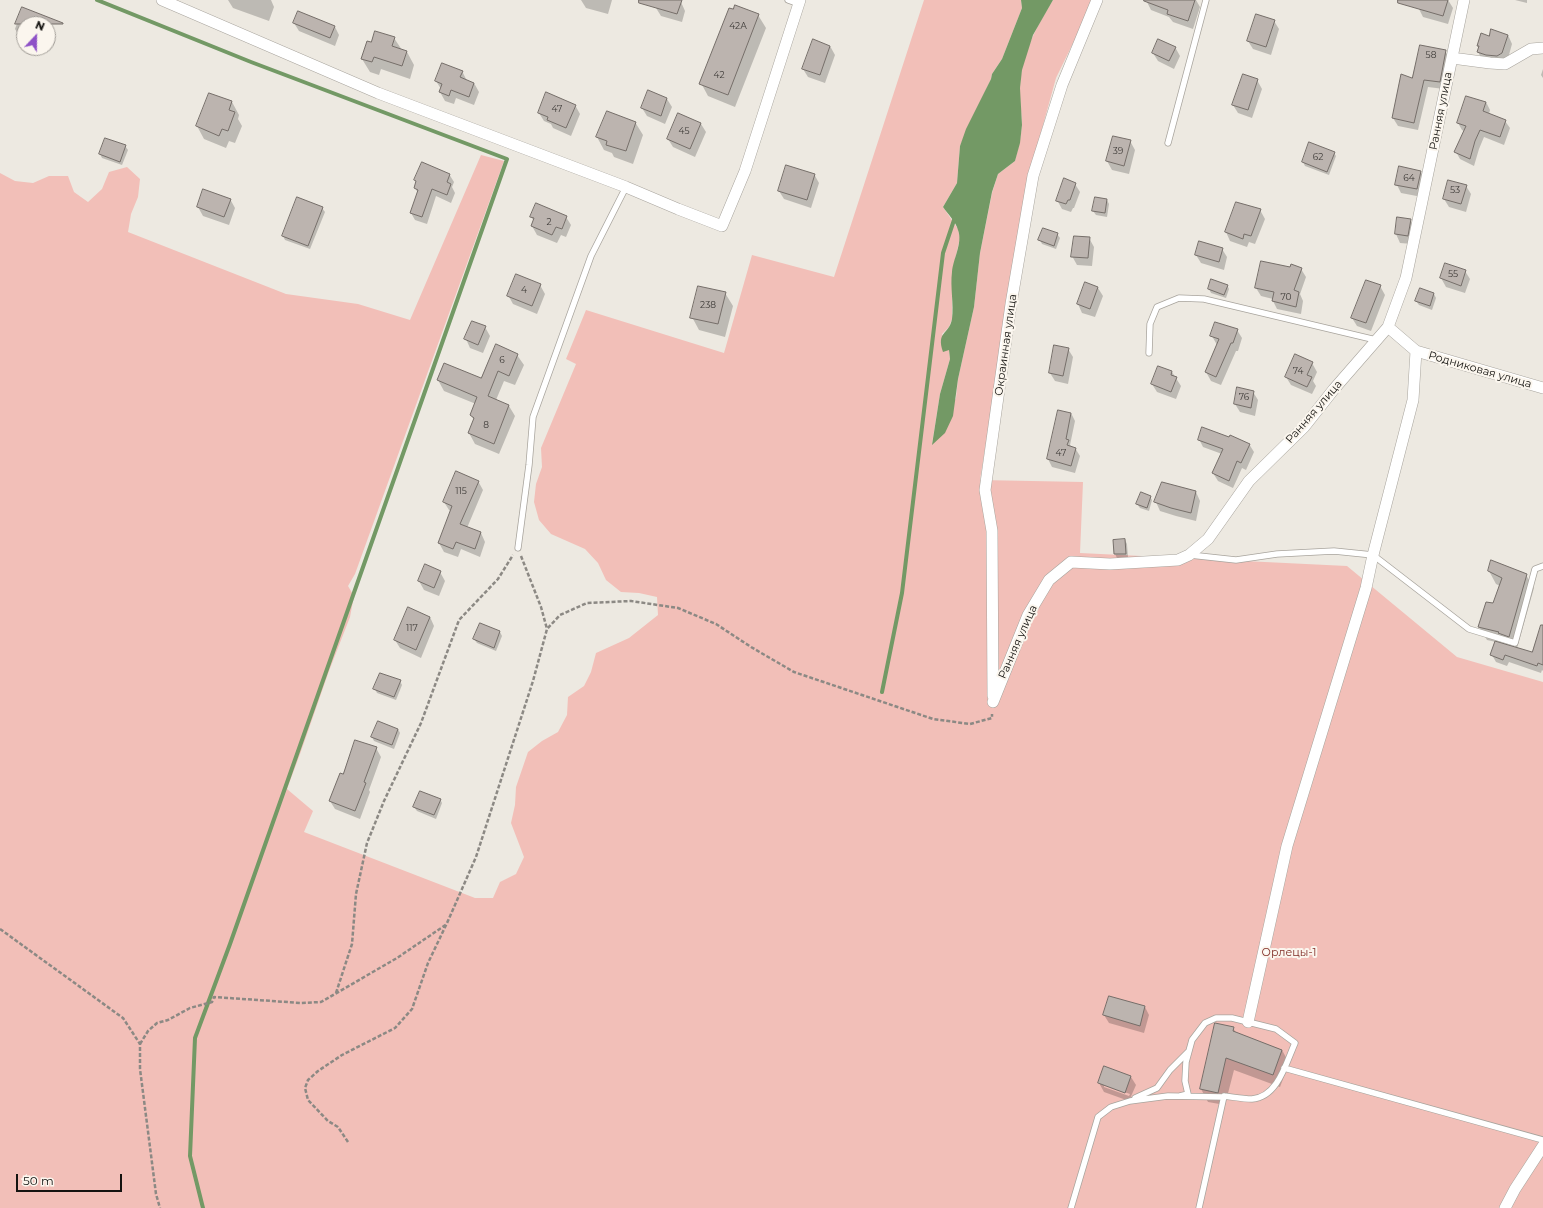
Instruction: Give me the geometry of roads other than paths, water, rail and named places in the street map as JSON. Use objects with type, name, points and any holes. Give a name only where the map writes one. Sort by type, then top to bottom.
[{"type":"street","points":[[162,0],[378,93],[626,186],[678,209],[722,226],[745,171],[796,1]]},
{"type":"street","name":"Окраинная улица","points":[[993,702],[992,531],[985,490],[1011,304],[1033,176],[1062,84],[1097,0]]},
{"type":"street","name":"Ранняя улица","points":[[993,702],[1028,615],[1049,580],[1071,562],[1110,564],[1178,560],[1189,556],[1208,539],[1249,481],[1304,427],[1388,327],[1406,278],[1464,0]]},
{"type":"street","points":[[1452,58],[1505,64],[1531,49],[1543,48]]},
{"type":"street","points":[[1248,1022],[1287,846],[1366,588],[1373,555],[1413,400],[1416,351],[1388,327]]},
{"type":"street","name":"Родниковая улица","points":[[1416,351],[1543,388]]},
{"type":"street","points":[[1505,1208],[1515,1189],[1543,1146]]},
{"type":"lane","points":[[1168,143],[1206,0]]},
{"type":"lane","points":[[518,548],[529,465],[533,417],[591,256],[626,186]]},
{"type":"lane","points":[[1149,353],[1150,324],[1157,307],[1179,298],[1204,299],[1376,340]]},
{"type":"lane","points":[[1189,556],[1236,560],[1278,554],[1334,551],[1373,555],[1469,628],[1515,643],[1535,569],[1543,566]]},
{"type":"lane","points":[[1130,1101],[1168,1096],[1223,1097],[1224,1096],[1252,1099],[1266,1095],[1277,1083],[1295,1043],[1276,1029],[1232,1018],[1216,1018],[1205,1022],[1192,1040],[1186,1062],[1184,1081],[1188,1094],[1180,1096]]},
{"type":"lane","points":[[1070,1208],[1098,1117],[1111,1107],[1130,1101],[1157,1088],[1170,1070],[1189,1050]]},
{"type":"lane","points":[[1284,1068],[1543,1140]]},
{"type":"lane","points":[[1199,1208],[1224,1096]]},
{"type":"waterway","points":[[97,0],[251,62],[507,159],[230,944],[195,1038],[190,1156],[203,1208]]},
{"type":"waterway","points":[[882,692],[902,593],[943,253],[955,217]]},
{"type":"park label","name":"Орлецы-1","points":[[1289,953]]}]
